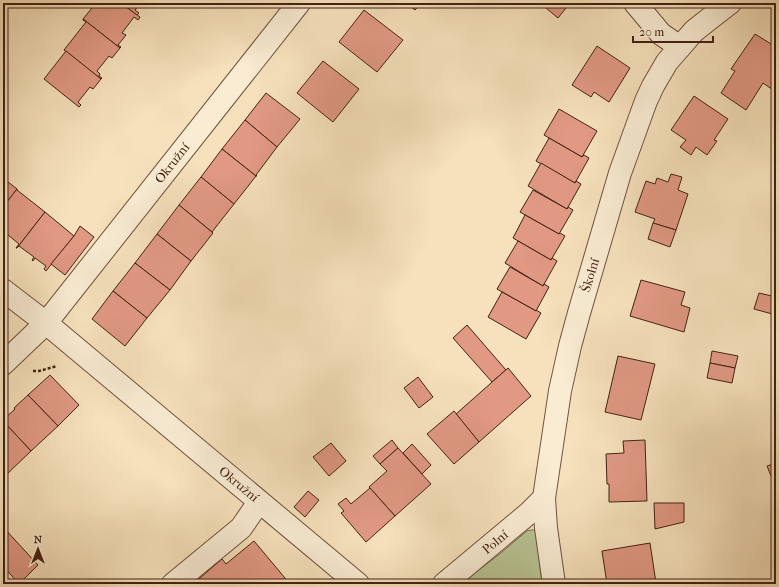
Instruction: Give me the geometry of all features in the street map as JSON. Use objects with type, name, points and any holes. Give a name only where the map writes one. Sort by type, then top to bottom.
[{"type":"street","name":"Okružní","points":[[46,323],[299,3]]},
{"type":"street","points":[[635,3],[661,34],[680,46]]},
{"type":"street","name":"Školní","points":[[554,584],[546,528],[544,498],[560,391],[570,346],[616,188],[633,136],[653,86],[667,62],[694,31],[730,3]]},
{"type":"street","name":"Okružní","points":[[3,290],[46,323],[358,584]]},
{"type":"street","points":[[3,364],[46,323]]},
{"type":"street","name":"Polní","points":[[444,584],[529,513],[544,498]]},
{"type":"street","points":[[173,584],[241,528],[259,502]]},
{"type":"green space","points":[[530,530],[534,530],[536,532],[542,584],[473,584],[469,579],[471,576]]},
{"type":"building","points":[[96,3],[121,3],[140,17],[138,20],[134,17],[122,33],[126,35],[118,45],[121,47],[120,48],[83,19]]},
{"type":"building","points":[[121,3],[141,3],[135,10],[139,13],[137,15]]},
{"type":"building","points":[[406,3],[421,3],[415,10]]},
{"type":"building","points":[[540,3],[570,3],[558,18]]},
{"type":"building","points":[[364,10],[403,40],[377,72],[339,42]]},
{"type":"building","points":[[83,19],[120,48],[112,58],[109,56],[97,71],[100,74],[99,76],[102,78],[101,79],[64,50],[86,22]]},
{"type":"building","points":[[755,34],[776,47],[776,92],[763,83],[746,110],[721,93],[735,71],[731,69]]},
{"type":"building","points":[[597,46],[630,68],[609,102],[594,92],[591,97],[572,85]]},
{"type":"building","points":[[66,51],[101,79],[93,89],[90,87],[78,102],[81,105],[79,107],[44,79]]},
{"type":"building","points":[[323,61],[359,89],[333,122],[297,93]]},
{"type":"building","points":[[266,93],[300,119],[277,147],[245,120]]},
{"type":"building","points":[[694,96],[728,119],[714,140],[717,141],[707,155],[696,147],[691,155],[680,147],[686,140],[671,130]]},
{"type":"building","points":[[559,109],[597,131],[582,157],[544,135]]},
{"type":"building","points":[[245,120],[277,147],[256,175],[257,176],[222,149]]},
{"type":"building","points":[[549,138],[582,157],[584,155],[589,158],[575,183],[536,161]]},
{"type":"building","points":[[222,149],[256,176],[234,204],[201,177]]},
{"type":"building","points":[[541,163],[575,183],[576,181],[581,184],[567,209],[528,186]]},
{"type":"building","points":[[671,174],[682,177],[678,190],[688,194],[676,230],[653,223],[655,219],[635,212],[646,181],[655,184],[657,178],[668,182]]},
{"type":"building","points":[[201,177],[234,204],[212,232],[179,205]]},
{"type":"building","points":[[3,178],[17,189],[3,207]]},
{"type":"building","points":[[17,189],[45,212],[16,248],[19,244],[8,235],[6,238],[5,237],[7,234],[3,231],[3,207]]},
{"type":"building","points":[[533,190],[567,209],[568,207],[573,210],[559,234],[520,212]]},
{"type":"building","points":[[179,205],[213,233],[191,261],[157,234]]},
{"type":"building","points":[[45,212],[74,236],[46,271],[44,269],[46,266],[35,258],[33,261],[32,260],[34,257],[19,246],[17,248]]},
{"type":"building","points":[[525,215],[565,236],[551,260],[513,238]]},
{"type":"building","points":[[653,223],[676,230],[670,247],[648,239]]},
{"type":"building","points":[[80,226],[94,237],[65,275],[51,264],[74,236]]},
{"type":"building","points":[[157,234],[191,261],[170,290],[135,263]]},
{"type":"building","points":[[518,241],[551,260],[552,258],[557,261],[543,286],[505,263]]},
{"type":"building","points":[[135,263],[170,290],[147,318],[113,291]]},
{"type":"building","points":[[510,267],[543,286],[544,284],[549,287],[536,311],[497,289]]},
{"type":"building","points":[[641,280],[685,292],[681,305],[690,308],[684,332],[630,316]]},
{"type":"building","points":[[113,291],[147,318],[125,346],[92,319]]},
{"type":"building","points":[[502,292],[541,313],[526,339],[488,317]]},
{"type":"building","points":[[759,293],[776,297],[776,315],[754,309]]},
{"type":"building","points":[[467,325],[506,370],[492,382],[453,338]]},
{"type":"building","points":[[712,351],[738,356],[735,368],[710,363]]},
{"type":"building","points":[[618,356],[655,364],[641,420],[605,412]]},
{"type":"building","points":[[710,363],[735,368],[732,383],[707,378]]},
{"type":"building","points":[[508,368],[531,396],[479,442],[456,414]]},
{"type":"building","points":[[50,375],[79,405],[58,426],[28,395]]},
{"type":"building","points":[[418,377],[433,397],[419,408],[404,388]]},
{"type":"building","points":[[28,395],[58,426],[31,451],[3,421]]},
{"type":"building","points":[[454,411],[479,442],[454,464],[427,434]]},
{"type":"building","points":[[3,421],[31,451],[5,476],[3,474]]},
{"type":"building","points":[[392,440],[398,448],[380,464],[373,456]]},
{"type":"building","points":[[645,440],[647,501],[609,502],[606,454],[624,453],[623,441]]},
{"type":"building","points":[[331,443],[346,461],[329,476],[313,457]]},
{"type":"building","points":[[412,444],[431,465],[422,474],[403,453]]},
{"type":"building","points":[[398,448],[431,484],[395,516],[369,487],[387,471],[380,464]]},
{"type":"building","points":[[776,463],[776,486],[775,486],[767,466]]},
{"type":"building","points":[[370,488],[395,516],[366,542],[341,513],[344,511],[338,504],[346,498],[351,504]]},
{"type":"building","points":[[308,491],[319,500],[305,517],[294,507]]},
{"type":"building","points":[[654,503],[684,503],[684,522],[655,529]]},
{"type":"building","points":[[3,527],[38,565],[19,584],[3,566]]},
{"type":"building","points":[[254,541],[290,584],[193,584],[222,559],[226,564]]},
{"type":"building","points":[[650,543],[656,583],[607,584],[602,551]]}]
